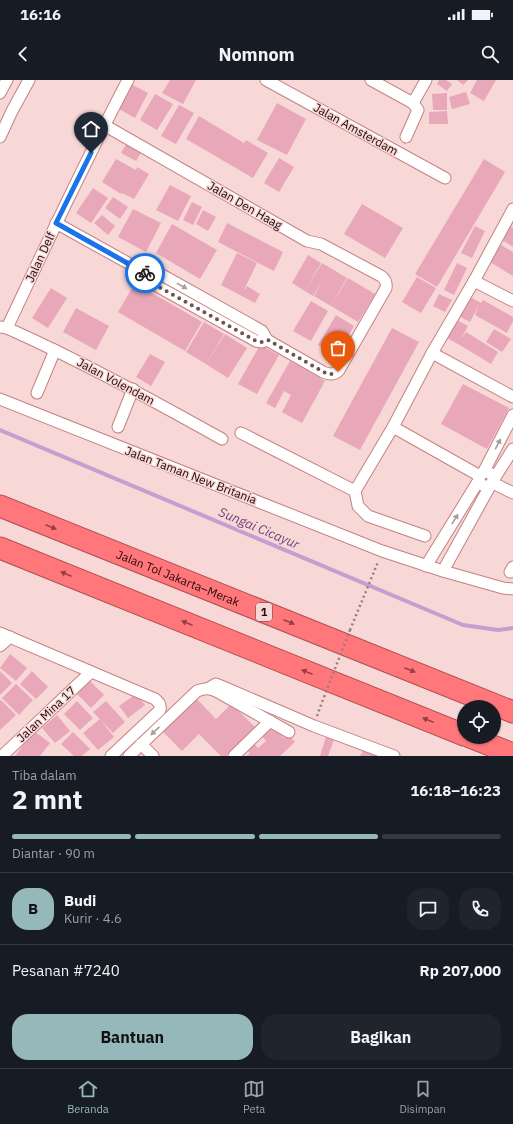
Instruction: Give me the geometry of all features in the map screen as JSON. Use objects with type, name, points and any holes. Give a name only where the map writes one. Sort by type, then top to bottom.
[{"type":"highway","name":"Jalan Tol Jakarta–Merak","points":[[5,508],[513,712]]},
{"type":"highway","points":[[0,548],[457,732]]},
{"type":"highway","points":[[488,744],[513,754]]},
{"type":"street","points":[[0,93],[7,80]]},
{"type":"street","points":[[0,136],[12,110],[29,80]]},
{"type":"street","name":"Jalan Delf","points":[[4,327],[104,125],[128,80]]},
{"type":"street","name":"Jalan Amsterdam","points":[[266,80],[445,178]]},
{"type":"street","points":[[371,80],[414,103],[418,110],[406,137]]},
{"type":"street","points":[[414,103],[426,80]]},
{"type":"street","name":"Jalan Den Haag","points":[[56,223],[146,273],[162,275],[262,331],[268,340],[323,372],[332,374],[336,374],[339,370],[386,288],[386,282],[381,276],[321,244],[307,241],[104,125]]},
{"type":"street","points":[[425,536],[368,516],[358,506],[355,491],[393,427],[432,353],[513,208]]},
{"type":"street","points":[[474,280],[513,302]]},
{"type":"street","name":"Jalan Volendam","points":[[4,327],[55,350],[133,389],[222,439]]},
{"type":"street","points":[[37,393],[55,350]]},
{"type":"street","points":[[432,353],[513,397]]},
{"type":"street","points":[[118,426],[133,389]]},
{"type":"street","name":"Jalan Taman New Britania","points":[[0,399],[382,551],[443,571],[503,588],[513,589]]},
{"type":"street","points":[[426,566],[481,476],[513,415]]},
{"type":"street","points":[[393,427],[481,476]]},
{"type":"street","points":[[241,433],[355,491]]},
{"type":"street","points":[[443,571],[492,483],[513,449]]},
{"type":"street","points":[[481,476],[480,483],[483,486],[487,487],[492,483]]},
{"type":"street","points":[[492,483],[513,493]]},
{"type":"street","points":[[0,646],[5,635],[159,702],[161,706],[160,710],[112,756]]},
{"type":"street","name":"Jalan Mina 17","points":[[2,756],[91,672]]},
{"type":"street","points":[[209,688],[216,684],[314,726],[394,756]]},
{"type":"street","points":[[129,756],[197,691],[203,688],[209,688],[216,691],[289,732]]},
{"type":"street","points":[[234,756],[270,721]]},
{"type":"street","points":[[141,744],[153,756]]},
{"type":"path","points":[[314,726],[350,630],[382,551]]},
{"type":"building","points":[[170,80],[196,80],[183,104],[162,93]]},
{"type":"building","points":[[439,80],[446,80],[452,84],[447,91],[437,84]]},
{"type":"building","points":[[457,80],[468,80],[463,85]]},
{"type":"building","points":[[477,80],[496,80],[484,101],[470,93]]},
{"type":"building","points":[[131,84],[148,93],[135,118],[119,109]]},
{"type":"building","points":[[466,92],[470,104],[452,109],[449,97]]},
{"type":"building","points":[[447,93],[447,110],[433,110],[432,94]]},
{"type":"building","points":[[155,94],[173,104],[157,130],[140,120]]},
{"type":"building","points":[[277,103],[306,119],[287,155],[257,140]]},
{"type":"building","points":[[179,105],[194,113],[176,144],[161,136]]},
{"type":"building","points":[[447,111],[448,124],[429,124],[429,112]]},
{"type":"building","points":[[199,116],[244,143],[246,140],[268,153],[253,178],[186,139]]},
{"type":"building","points":[[127,143],[142,151],[136,161],[121,153]]},
{"type":"building","points":[[279,158],[294,167],[279,192],[264,183]]},
{"type":"building","points":[[116,159],[136,170],[137,167],[149,174],[134,199],[122,193],[121,194],[102,182]]},
{"type":"building","points":[[484,159],[505,172],[437,287],[415,274]]},
{"type":"building","points":[[170,185],[191,196],[178,221],[156,210]]},
{"type":"building","points":[[93,188],[108,198],[91,223],[76,213]]},
{"type":"building","points":[[113,197],[128,207],[120,219],[105,208]]},
{"type":"building","points":[[192,202],[202,207],[193,225],[183,220]]},
{"type":"building","points":[[362,204],[403,228],[385,258],[344,234]]},
{"type":"building","points":[[133,209],[161,223],[146,252],[118,237]]},
{"type":"building","points":[[203,210],[216,217],[208,231],[196,224]]},
{"type":"building","points":[[102,215],[115,226],[108,235],[94,223]]},
{"type":"building","points":[[227,223],[283,252],[274,271],[218,242]]},
{"type":"building","points":[[172,224],[217,250],[200,279],[156,253]]},
{"type":"building","points":[[475,226],[485,231],[472,258],[461,253]]},
{"type":"building","points":[[510,226],[513,228],[513,247],[502,240]]},
{"type":"building","points":[[501,245],[513,252],[513,276],[490,262]]},
{"type":"building","points":[[237,253],[257,263],[243,292],[247,286],[260,294],[255,303],[221,285]]},
{"type":"building","points":[[308,255],[321,263],[305,291],[292,283]]},
{"type":"building","points":[[322,263],[347,278],[331,306],[314,296],[323,280],[313,296],[305,291]]},
{"type":"building","points":[[457,263],[467,268],[454,295],[444,290]]},
{"type":"building","points":[[417,277],[436,288],[421,313],[402,302]]},
{"type":"building","points":[[348,278],[375,294],[358,322],[331,306]]},
{"type":"building","points":[[135,283],[202,322],[185,351],[118,312]]},
{"type":"building","points":[[51,288],[67,298],[48,328],[32,318]]},
{"type":"building","points":[[439,294],[452,300],[445,312],[433,306]]},
{"type":"building","points":[[467,295],[481,303],[483,300],[513,317],[513,321],[507,333],[475,315],[479,305],[470,322],[457,315]]},
{"type":"building","points":[[311,301],[328,311],[311,341],[293,331]]},
{"type":"building","points":[[76,308],[109,326],[96,350],[63,332]]},
{"type":"building","points":[[336,315],[354,326],[337,356],[318,345]]},
{"type":"building","points":[[455,319],[468,326],[461,339],[466,332],[498,352],[491,364],[445,337]]},
{"type":"building","points":[[204,322],[224,334],[206,364],[186,352]]},
{"type":"building","points":[[392,328],[419,342],[360,450],[333,436]]},
{"type":"building","points":[[494,329],[511,339],[502,352],[486,342]]},
{"type":"building","points":[[225,334],[247,348],[228,378],[206,364]]},
{"type":"building","points":[[260,345],[279,355],[257,394],[238,384]]},
{"type":"building","points":[[150,354],[165,362],[151,386],[136,377]]},
{"type":"building","points":[[290,361],[325,381],[302,423],[282,412],[291,395],[284,391],[275,408],[266,403]]},
{"type":"building","points":[[463,384],[509,408],[487,449],[441,424]]},
{"type":"building","points":[[10,654],[27,668],[16,681],[0,668]]},
{"type":"building","points":[[0,671],[12,683],[0,695]]},
{"type":"building","points":[[32,671],[48,687],[36,699],[20,684]]},
{"type":"building","points":[[90,681],[104,695],[91,708],[77,694]]},
{"type":"building","points":[[16,684],[33,700],[19,715],[2,698]]},
{"type":"building","points":[[136,694],[145,705],[128,718],[119,706]]},
{"type":"building","points":[[195,697],[216,719],[231,704],[255,727],[226,756],[221,756],[199,734],[182,751],[161,730]]},
{"type":"building","points":[[1,700],[16,715],[0,730],[0,701]]},
{"type":"building","points":[[77,701],[93,718],[80,730],[64,714]]},
{"type":"building","points":[[106,701],[125,722],[113,733],[93,712]]},
{"type":"building","points":[[57,715],[70,731],[55,743],[42,728]]},
{"type":"building","points":[[100,719],[114,737],[98,750],[83,733]]},
{"type":"building","points":[[272,725],[284,738],[288,734],[295,742],[280,756],[246,756],[250,753],[247,750],[254,743],[258,748],[266,741],[261,735]]},
{"type":"building","points":[[34,731],[50,743],[40,756],[15,756]]},
{"type":"building","points":[[73,732],[90,749],[82,756],[74,756],[61,744]]},
{"type":"building","points":[[326,737],[334,740],[328,756],[320,756]]},
{"type":"building","points":[[365,747],[379,754],[378,756],[360,756]]},
{"type":"waterway","name":"Sungai Cicayur","points":[[0,430],[463,625],[498,630],[513,628]]},
{"type":"way so far","points":[[145,273],[157,286],[256,341],[262,342],[268,340],[327,374],[336,374],[338,372]]},
{"type":"route","points":[[91,153],[56,223],[145,273]]}]
